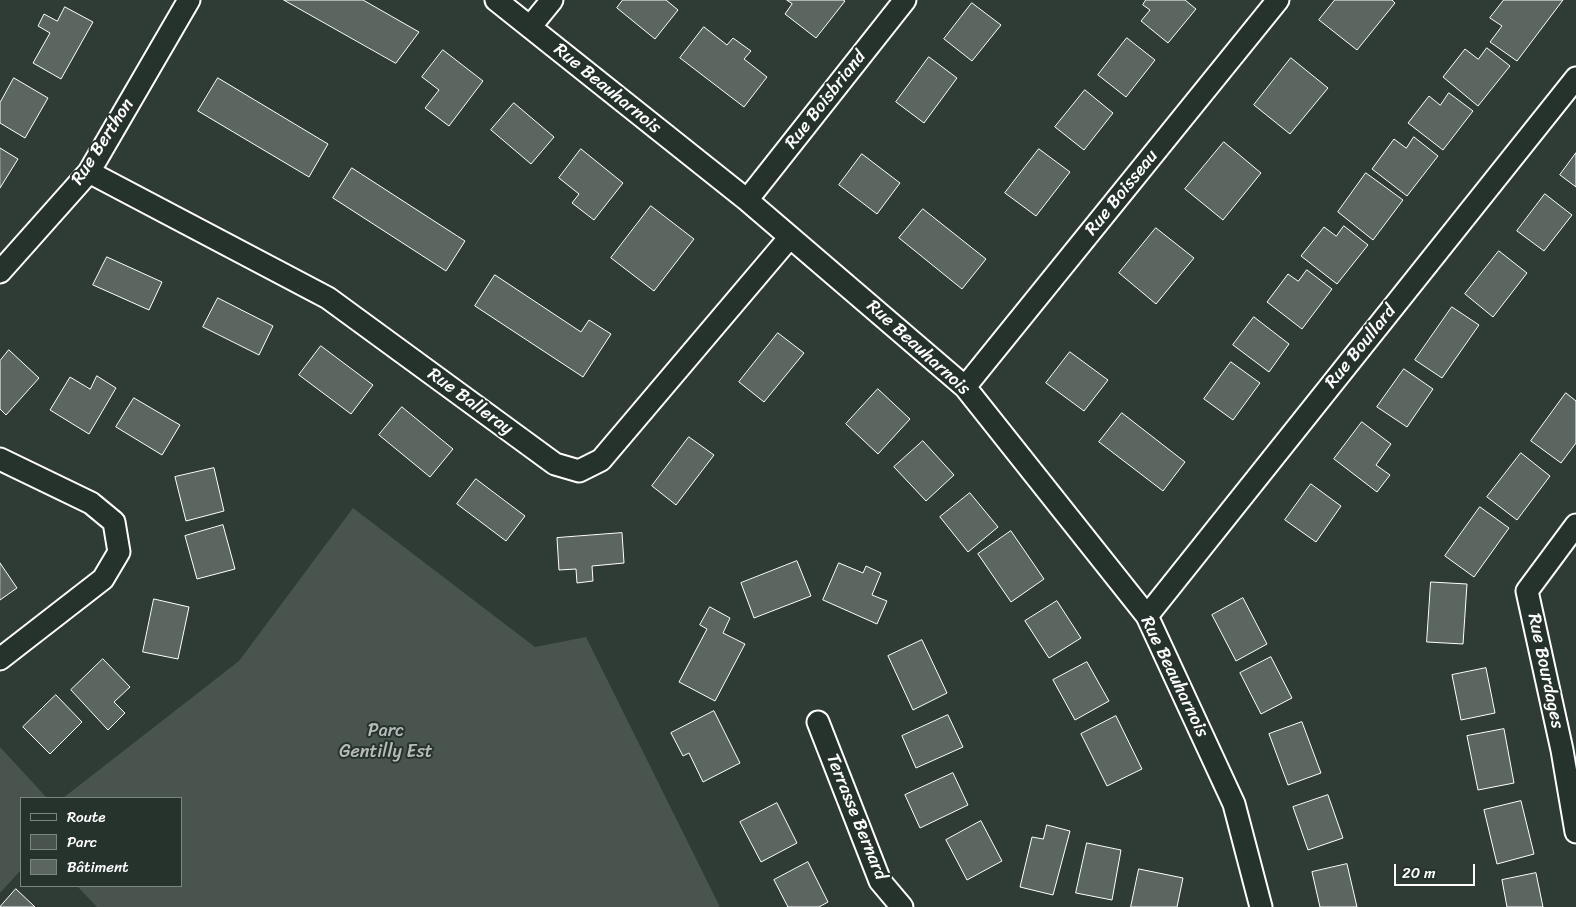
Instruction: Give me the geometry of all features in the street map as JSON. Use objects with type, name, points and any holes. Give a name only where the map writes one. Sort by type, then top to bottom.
[{"type":"street","name":"Rue Berthon","points":[[0,272],[88,172],[189,0]]},
{"type":"street","name":"Rue Beauharnois","points":[[496,0],[747,200],[965,386],[1146,616],[1234,804],[1261,907]]},
{"type":"street","points":[[530,27],[552,0]]},
{"type":"street","name":"Rue Boisbriand","points":[[747,200],[905,0]]},
{"type":"street","name":"Rue Boisseau","points":[[965,386],[1278,0]]},
{"type":"street","name":"Rue Boullard","points":[[1146,616],[1576,78]]},
{"type":"street","name":"Rue Balleray","points":[[88,172],[328,298],[555,464],[578,471],[601,460],[790,237]]},
{"type":"street","points":[[0,459],[91,503],[114,522],[119,552],[103,579],[0,659]]},
{"type":"street","name":"Rue Bourdages","points":[[1576,526],[1527,591],[1569,748],[1576,832]]},
{"type":"street","name":"Terrasse Bernard","points":[[818,722],[880,881],[902,907]]},
{"type":"green space","name":"Parc Gentilly Est","points":[[353,508],[535,647],[586,637],[720,907],[97,907],[78,887],[182,887],[182,797],[64,797],[239,661]]},
{"type":"green space","points":[[0,747],[46,797],[20,797],[20,871],[0,893]]},
{"type":"building","points":[[284,0],[363,0],[419,32],[396,63]]},
{"type":"building","points":[[623,0],[666,0],[678,10],[655,39],[617,8]]},
{"type":"building","points":[[787,0],[845,1],[816,38],[785,14],[792,4]]},
{"type":"building","points":[[1146,0],[1185,0],[1196,9],[1168,43],[1141,21],[1150,10],[1143,5]]},
{"type":"building","points":[[1335,0],[1392,0],[1395,3],[1357,50],[1319,20]]},
{"type":"building","points":[[1504,0],[1563,0],[1517,61],[1490,42],[1502,26],[1490,18]]},
{"type":"building","points":[[972,3],[1001,25],[972,61],[944,39]]},
{"type":"building","points":[[65,7],[93,22],[61,79],[33,63],[50,33],[38,26],[44,14],[57,21]]},
{"type":"building","points":[[704,27],[727,45],[733,38],[751,51],[744,59],[767,77],[744,107],[680,58]]},
{"type":"building","points":[[1127,38],[1155,60],[1126,97],[1098,75]]},
{"type":"building","points":[[1487,48],[1510,66],[1478,106],[1443,77],[1465,49],[1478,59]]},
{"type":"building","points":[[443,50],[483,81],[449,126],[425,108],[439,90],[422,77]]},
{"type":"building","points":[[929,57],[957,78],[924,123],[896,102]]},
{"type":"building","points":[[1291,58],[1328,88],[1290,134],[1254,105]]},
{"type":"building","points":[[14,78],[48,98],[25,138],[0,123],[0,103]]},
{"type":"building","points":[[218,78],[328,144],[309,177],[198,111]]},
{"type":"building","points":[[1085,90],[1113,113],[1084,150],[1055,127]]},
{"type":"building","points":[[1449,93],[1473,111],[1443,150],[1408,123],[1429,96],[1440,105]]},
{"type":"building","points":[[514,103],[554,137],[531,164],[491,130]]},
{"type":"building","points":[[1414,137],[1438,156],[1407,196],[1372,169],[1394,139],[1406,148]]},
{"type":"building","points":[[1224,142],[1261,173],[1223,220],[1185,189]]},
{"type":"building","points":[[0,148],[18,159],[0,188]]},
{"type":"building","points":[[581,149],[623,183],[594,220],[572,203],[579,194],[559,178]]},
{"type":"building","points":[[1039,149],[1070,172],[1036,216],[1005,193]]},
{"type":"building","points":[[1576,153],[1576,187],[1560,175]]},
{"type":"building","points":[[862,154],[900,183],[877,214],[839,185]]},
{"type":"building","points":[[352,168],[465,241],[446,271],[333,198]]},
{"type":"building","points":[[1366,173],[1403,200],[1373,240],[1338,212]]},
{"type":"building","points":[[1545,194],[1572,215],[1544,251],[1517,231]]},
{"type":"building","points":[[651,206],[694,239],[654,291],[611,258]]},
{"type":"building","points":[[923,209],[986,259],[962,289],[899,238]]},
{"type":"building","points":[[1344,226],[1368,245],[1337,284],[1301,256],[1324,227],[1336,236]]},
{"type":"building","points":[[1156,228],[1194,258],[1156,304],[1119,273]]},
{"type":"building","points":[[1499,251],[1527,273],[1493,317],[1465,294]]},
{"type":"building","points":[[107,257],[162,282],[149,310],[93,285]]},
{"type":"building","points":[[1307,270],[1332,289],[1302,329],[1267,302],[1288,274],[1298,281]]},
{"type":"building","points":[[495,275],[581,332],[589,320],[611,334],[583,377],[475,306]]},
{"type":"building","points":[[218,298],[273,326],[259,355],[203,327]]},
{"type":"building","points":[[1452,307],[1479,325],[1442,378],[1415,360]]},
{"type":"building","points":[[1254,317],[1289,344],[1269,372],[1233,345]]},
{"type":"building","points":[[778,333],[804,353],[764,402],[739,382]]},
{"type":"building","points":[[321,346],[373,385],[351,414],[299,375]]},
{"type":"building","points":[[9,350],[39,378],[6,415],[0,409],[0,361]]},
{"type":"building","points":[[1070,352],[1108,380],[1084,411],[1046,383]]},
{"type":"building","points":[[1231,362],[1260,383],[1233,420],[1204,399]]},
{"type":"building","points":[[1404,369],[1433,389],[1407,427],[1377,407]]},
{"type":"building","points":[[97,376],[116,388],[89,434],[50,410],[70,377],[90,389]]},
{"type":"building","points":[[878,389],[910,419],[878,454],[846,424]]},
{"type":"building","points":[[1566,393],[1576,401],[1576,443],[1561,463],[1531,441]]},
{"type":"building","points":[[134,398],[180,425],[162,455],[116,427]]},
{"type":"building","points":[[402,407],[453,449],[430,477],[379,435]]},
{"type":"building","points":[[1122,413],[1185,462],[1163,491],[1099,442]]},
{"type":"building","points":[[1362,422],[1391,444],[1376,465],[1390,475],[1377,492],[1334,459]]},
{"type":"building","points":[[689,437],[714,455],[676,505],[652,486]]},
{"type":"building","points":[[923,441],[954,475],[926,501],[894,467]]},
{"type":"building","points":[[1521,453],[1550,476],[1517,520],[1487,497]]},
{"type":"building","points":[[214,468],[224,511],[186,521],[175,477]]},
{"type":"building","points":[[476,479],[525,516],[506,541],[457,504]]},
{"type":"building","points":[[1311,484],[1341,506],[1316,542],[1285,520]]},
{"type":"building","points":[[970,493],[998,527],[968,552],[940,517]]},
{"type":"building","points":[[1480,507],[1509,528],[1474,577],[1445,556]]},
{"type":"building","points":[[223,525],[235,569],[197,579],[185,536]]},
{"type":"building","points":[[1011,531],[1044,579],[1011,602],[978,554]]},
{"type":"building","points":[[622,533],[624,563],[592,566],[593,581],[577,583],[576,569],[559,570],[557,538]]},
{"type":"building","points":[[797,561],[811,596],[754,618],[741,583]]},
{"type":"building","points":[[0,563],[17,588],[0,600]]},
{"type":"building","points":[[839,563],[863,573],[866,566],[881,573],[872,595],[887,601],[877,624],[823,600]]},
{"type":"building","points":[[1431,582],[1467,584],[1463,644],[1427,642]]},
{"type":"building","points":[[1243,598],[1267,644],[1236,661],[1212,615]]},
{"type":"building","points":[[154,599],[189,607],[178,659],[143,652]]},
{"type":"building","points":[[1057,601],[1081,638],[1049,658],[1025,621]]},
{"type":"building","points":[[710,607],[730,618],[723,633],[745,644],[715,701],[679,682],[707,629],[700,625]]},
{"type":"building","points":[[922,640],[947,693],[913,710],[888,656]]},
{"type":"building","points":[[1271,657],[1292,698],[1261,714],[1240,673]]},
{"type":"building","points":[[103,659],[130,687],[114,702],[125,713],[108,730],[71,690]]},
{"type":"building","points":[[1087,662],[1109,701],[1075,720],[1053,680]]},
{"type":"building","points":[[1486,668],[1495,713],[1461,720],[1452,675]]},
{"type":"building","points":[[56,695],[82,722],[50,754],[23,727]]},
{"type":"building","points":[[714,711],[740,763],[703,782],[689,753],[683,756],[671,733]]},
{"type":"building","points":[[948,715],[963,747],[916,768],[902,736]]},
{"type":"building","points":[[1116,716],[1142,769],[1107,786],[1081,734]]},
{"type":"building","points":[[1302,722],[1321,773],[1288,785],[1269,734]]},
{"type":"building","points":[[1504,729],[1514,783],[1478,790],[1467,736]]},
{"type":"building","points":[[953,773],[968,805],[920,828],[905,795]]},
{"type":"building","points":[[1328,795],[1343,838],[1308,850],[1293,807]]},
{"type":"building","points":[[1521,801],[1534,854],[1497,864],[1484,810]]},
{"type":"building","points":[[777,803],[797,843],[761,862],[740,822]]},
{"type":"building","points":[[981,821],[1002,861],[967,880],[946,840]]},
{"type":"building","points":[[1047,825],[1070,831],[1053,895],[1020,887],[1032,837],[1043,839]]},
{"type":"building","points":[[1087,843],[1121,850],[1112,900],[1076,893]]},
{"type":"building","points":[[808,862],[828,902],[819,907],[788,907],[774,880]]},
{"type":"building","points":[[1347,864],[1357,907],[1320,907],[1312,872]]},
{"type":"building","points":[[1139,869],[1183,878],[1177,907],[1131,907]]},
{"type":"building","points":[[1536,873],[1543,907],[1507,907],[1502,880]]},
{"type":"building","points":[[16,889],[35,907],[0,907]]}]
